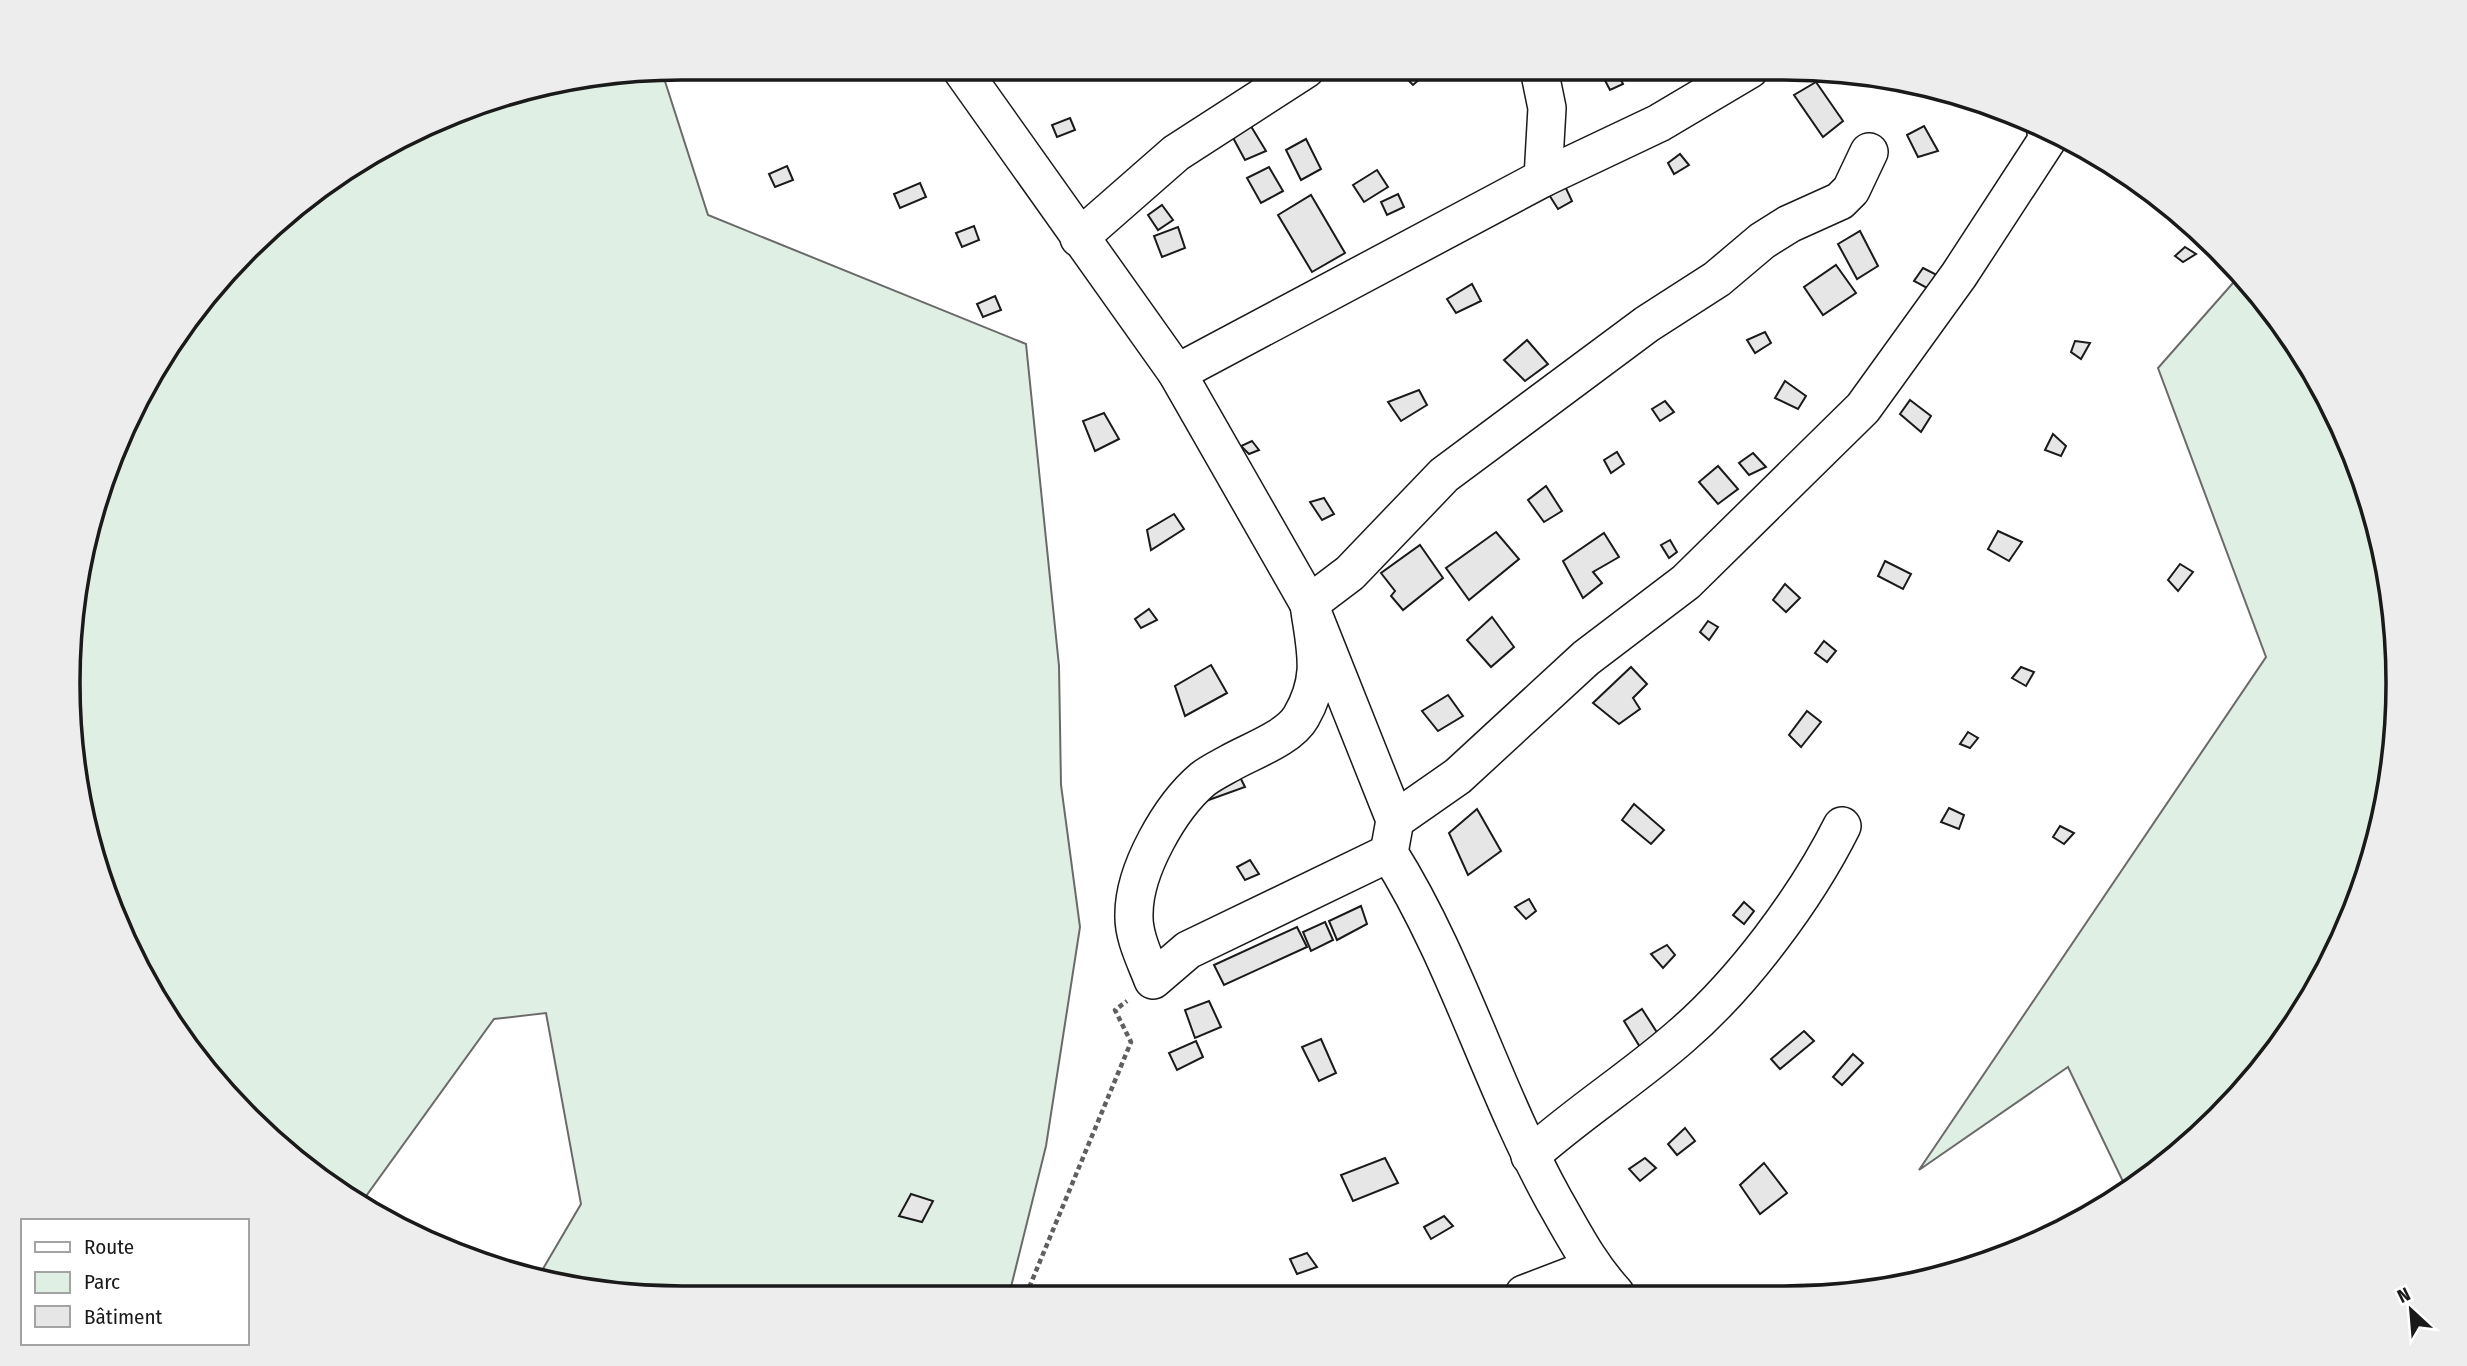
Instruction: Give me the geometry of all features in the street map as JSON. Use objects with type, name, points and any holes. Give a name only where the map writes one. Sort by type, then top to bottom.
[{"type":"street","points":[[969,80],[1177,373],[1309,604],[1392,837],[1530,1156],[1604,1281],[1573,1286]]},
{"type":"street","points":[[1079,238],[1176,153],[1289,80]]},
{"type":"street","points":[[1541,80],[1547,108],[1543,178]]},
{"type":"street","points":[[1177,373],[1543,178],[1659,123],[1731,80]]},
{"type":"street","points":[[1309,604],[1318,676],[1299,721],[1285,732],[1203,779],[1160,833],[1146,866],[1133,915],[1138,941],[1153,980],[1188,950],[1392,837],[1586,658],[1686,582],[1863,408],[1959,275],[2046,141]]},
{"type":"street","points":[[1309,604],[1350,573],[1444,475],[1647,324],[1717,279],[1762,241],[1789,224],[1840,201],[1851,190],[1869,152]]},
{"type":"street","points":[[1530,1156],[1571,1119],[1622,1085],[1682,1035],[1767,945],[1830,851],[1842,826]]},
{"type":"path","points":[[1030,1286],[1131,1042],[1115,1010],[1153,980]]},
{"type":"green space","points":[[665,81],[708,215],[1026,344],[1059,666],[1061,785],[1080,927],[1046,1146],[1011,1286],[683,1286],[604,1280],[543,1269],[581,1204],[546,1013],[494,1019],[366,1195],[316,1161],[286,1136],[230,1080],[182,1018],[161,984],[126,914],[101,839],[86,762],[80,683],[92,565],[112,489],[126,452],[161,382],[205,316],[257,257],[286,230],[348,182],[382,161],[452,126],[489,112],[565,92]]},
{"type":"green space","points":[[2234,282],[2285,348],[2306,382],[2341,452],[2355,489],[2375,565],[2385,644],[2385,722],[2381,762],[2375,801],[2355,877],[2341,914],[2306,984],[2262,1050],[2210,1109],[2151,1161],[2123,1181],[2068,1067],[1919,1170],[2266,657],[2158,368]]},
{"type":"building","points":[[1605,80],[1621,80],[1623,84],[1610,90]]},
{"type":"building","points":[[1816,82],[1843,121],[1823,137],[1794,95]]},
{"type":"building","points":[[1070,118],[1075,130],[1057,137],[1052,125]]},
{"type":"building","points":[[1249,123],[1266,151],[1245,160],[1231,134]]},
{"type":"building","points":[[1924,126],[1938,151],[1918,157],[1907,135]]},
{"type":"building","points":[[1306,139],[1321,169],[1301,180],[1286,150]]},
{"type":"building","points":[[1680,154],[1689,165],[1674,174],[1668,163]]},
{"type":"building","points":[[787,166],[793,180],[775,187],[769,174]]},
{"type":"building","points":[[1269,167],[1283,191],[1261,203],[1247,178]]},
{"type":"building","points":[[1377,170],[1388,187],[1364,202],[1353,185]]},
{"type":"building","points":[[1563,182],[1572,201],[1558,209],[1546,190]]},
{"type":"building","points":[[920,183],[926,197],[900,208],[894,194]]},
{"type":"building","points":[[1398,194],[1404,207],[1387,215],[1381,202]]},
{"type":"building","points":[[1311,195],[1345,253],[1312,272],[1278,215]]},
{"type":"building","points":[[1162,205],[1173,220],[1158,230],[1148,215]]},
{"type":"building","points":[[974,226],[979,240],[962,247],[956,233]]},
{"type":"building","points":[[1178,227],[1185,248],[1162,257],[1154,236]]},
{"type":"building","points":[[1860,231],[1878,266],[1857,279],[1838,244]]},
{"type":"building","points":[[2185,247],[2196,254],[2183,262],[2175,256]]},
{"type":"building","points":[[1836,265],[1856,293],[1823,315],[1804,287]]},
{"type":"building","points":[[1923,268],[1937,275],[1927,288],[1914,281]]},
{"type":"building","points":[[1472,284],[1481,301],[1456,313],[1447,299]]},
{"type":"building","points":[[995,296],[1001,310],[983,317],[977,304]]},
{"type":"building","points":[[1765,332],[1771,343],[1755,353],[1747,340]]},
{"type":"building","points":[[1527,340],[1548,364],[1525,381],[1504,360]]},
{"type":"building","points":[[2075,341],[2090,343],[2081,359],[2071,352]]},
{"type":"building","points":[[1785,381],[1806,396],[1798,409],[1775,398]]},
{"type":"building","points":[[1419,390],[1427,405],[1401,421],[1388,402]]},
{"type":"building","points":[[1910,400],[1931,416],[1921,432],[1900,414]]},
{"type":"building","points":[[1665,401],[1674,412],[1660,421],[1652,409]]},
{"type":"building","points":[[1104,413],[1119,439],[1095,451],[1083,421]]},
{"type":"building","points":[[2053,434],[2066,446],[2061,456],[2045,450]]},
{"type":"building","points":[[1252,441],[1259,450],[1249,454],[1241,446]]},
{"type":"building","points":[[1617,452],[1624,464],[1611,473],[1604,460]]},
{"type":"building","points":[[1753,453],[1766,467],[1749,475],[1739,463]]},
{"type":"building","points":[[1718,466],[1738,489],[1718,504],[1699,482]]},
{"type":"building","points":[[1546,486],[1562,511],[1544,522],[1528,500]]},
{"type":"building","points":[[1324,498],[1334,514],[1322,520],[1310,502]]},
{"type":"building","points":[[1174,514],[1184,529],[1151,550],[1147,530]]},
{"type":"building","points":[[1998,531],[2022,542],[2009,561],[1988,549]]},
{"type":"building","points":[[1496,532],[1519,559],[1469,600],[1446,568]]},
{"type":"building","points":[[1604,533],[1619,557],[1593,572],[1602,583],[1583,598],[1563,561]]},
{"type":"building","points":[[1670,540],[1677,552],[1669,558],[1661,545]]},
{"type":"building","points":[[1420,545],[1443,578],[1403,610],[1391,596],[1395,591],[1381,573]]},
{"type":"building","points":[[1885,561],[1911,574],[1903,589],[1878,576]]},
{"type":"building","points":[[2180,564],[2193,572],[2178,591],[2168,580]]},
{"type":"building","points":[[1785,584],[1800,598],[1786,612],[1773,600]]},
{"type":"building","points":[[1149,609],[1157,620],[1141,628],[1135,619]]},
{"type":"building","points":[[1492,617],[1514,647],[1491,667],[1467,640]]},
{"type":"building","points":[[1708,621],[1718,627],[1709,640],[1700,632]]},
{"type":"building","points":[[1824,641],[1836,651],[1827,662],[1815,653]]},
{"type":"building","points":[[1211,665],[1227,693],[1185,716],[1175,686]]},
{"type":"building","points":[[1631,667],[1647,684],[1633,698],[1640,709],[1619,724],[1593,703]]},
{"type":"building","points":[[2021,667],[2034,672],[2026,686],[2012,678]]},
{"type":"building","points":[[1448,695],[1463,716],[1438,731],[1422,711]]},
{"type":"building","points":[[1807,711],[1821,722],[1801,747],[1789,735]]},
{"type":"building","points":[[1968,732],[1978,738],[1970,748],[1960,744]]},
{"type":"building","points":[[1240,777],[1245,787],[1206,801],[1201,792]]},
{"type":"building","points":[[1634,804],[1664,830],[1651,844],[1622,820]]},
{"type":"building","points":[[1949,808],[1964,815],[1959,829],[1941,822]]},
{"type":"building","points":[[1477,809],[1501,851],[1468,875],[1449,833]]},
{"type":"building","points":[[2060,826],[2074,833],[2064,844],[2053,837]]},
{"type":"building","points":[[1250,860],[1259,874],[1245,880],[1237,867]]},
{"type":"building","points":[[1529,899],[1536,911],[1526,919],[1515,907]]},
{"type":"building","points":[[1744,902],[1754,911],[1744,924],[1733,915]]},
{"type":"building","points":[[1361,906],[1367,924],[1337,940],[1329,921]]},
{"type":"building","points":[[1325,922],[1333,940],[1311,951],[1303,932]]},
{"type":"building","points":[[1297,927],[1307,947],[1224,985],[1214,965]]},
{"type":"building","points":[[1667,945],[1675,955],[1663,968],[1651,954]]},
{"type":"building","points":[[1209,1001],[1221,1027],[1195,1038],[1185,1010]]},
{"type":"building","points":[[1642,1009],[1658,1034],[1640,1047],[1624,1021]]},
{"type":"building","points":[[1804,1031],[1814,1041],[1780,1069],[1771,1059]]},
{"type":"building","points":[[1321,1039],[1336,1073],[1319,1081],[1302,1047]]},
{"type":"building","points":[[1196,1041],[1203,1057],[1177,1070],[1169,1053]]},
{"type":"building","points":[[1853,1054],[1863,1063],[1842,1085],[1833,1077]]},
{"type":"building","points":[[1685,1128],[1695,1141],[1677,1155],[1668,1144]]},
{"type":"building","points":[[1385,1158],[1398,1183],[1353,1201],[1341,1175]]},
{"type":"building","points":[[1645,1158],[1656,1168],[1640,1181],[1629,1169]]},
{"type":"building","points":[[1764,1163],[1787,1193],[1760,1214],[1740,1185]]},
{"type":"building","points":[[911,1194],[933,1201],[922,1222],[899,1216]]},
{"type":"building","points":[[1444,1216],[1453,1226],[1431,1239],[1424,1227]]},
{"type":"building","points":[[1307,1253],[1317,1267],[1297,1274],[1290,1259]]}]
